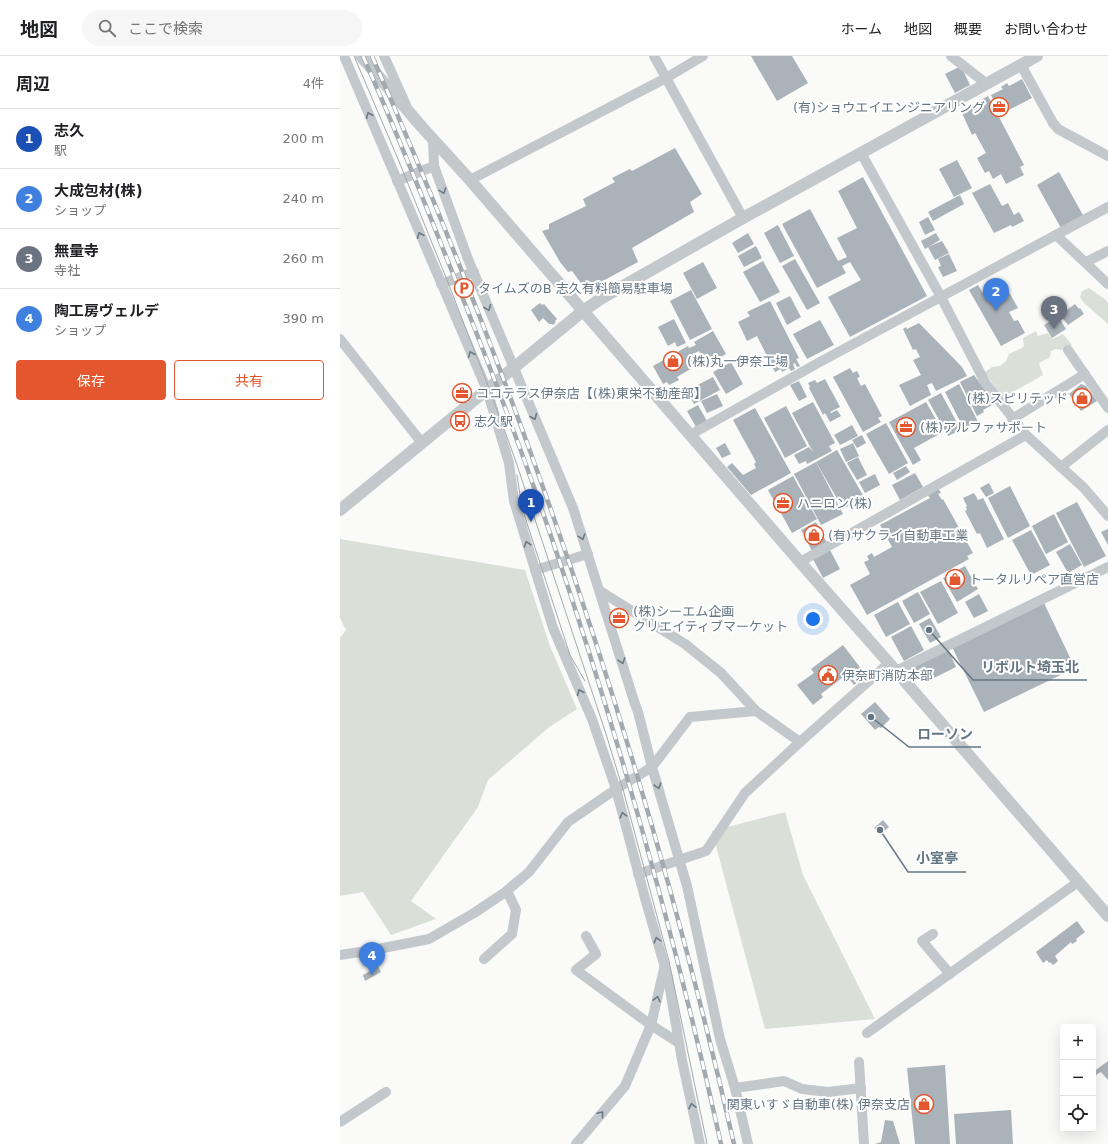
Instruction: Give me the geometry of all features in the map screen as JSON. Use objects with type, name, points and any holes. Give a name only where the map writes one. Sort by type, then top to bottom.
[{"type":"street","points":[[344,56],[487,390],[508,462],[514,501],[553,628],[592,719],[616,789],[638,874],[668,978],[679,1043],[700,1144]]},
{"type":"street","points":[[361,56],[1108,916]]},
{"type":"street","points":[[384,56],[409,112]]},
{"type":"street","points":[[654,56],[743,218]]},
{"type":"street","points":[[470,180],[666,78],[703,56]]},
{"type":"street","points":[[951,56],[987,84]]},
{"type":"street","points":[[340,510],[583,311],[625,284],[1037,56]]},
{"type":"street","points":[[1021,65],[1053,123],[1058,129],[1108,156]]},
{"type":"street","points":[[433,139],[434,166],[474,272],[513,368],[573,508],[638,712],[652,767],[687,886],[720,1039],[735,1088],[748,1144]]},
{"type":"street","points":[[861,153],[942,297],[986,384],[1026,435],[1084,488],[1108,516]]},
{"type":"street","points":[[397,181],[434,166]]},
{"type":"street","points":[[690,435],[1108,207]]},
{"type":"street","points":[[1056,235],[1108,284]]},
{"type":"street","points":[[1086,262],[1108,251]]},
{"type":"street","points":[[441,284],[474,272]]},
{"type":"street","points":[[340,339],[422,443]]},
{"type":"street","points":[[1068,350],[1108,408]]},
{"type":"street","points":[[1012,419],[1085,374]]},
{"type":"street","points":[[1061,467],[1108,430]]},
{"type":"street","points":[[800,562],[1026,435]]},
{"type":"street","points":[[535,570],[588,554]]},
{"type":"street","points":[[638,874],[706,851],[745,793],[800,742],[893,667],[1108,568]]},
{"type":"street","points":[[600,591],[685,644],[721,673],[756,711],[800,742]]},
{"type":"street","points":[[340,955],[429,939],[474,913],[507,891],[529,872],[568,822],[616,789],[652,767],[690,717],[756,711]]},
{"type":"street","points":[[867,1033],[1078,882]]},
{"type":"street","points":[[484,959],[512,934],[516,910],[507,891]]},
{"type":"street","points":[[933,934],[922,940],[950,974]]},
{"type":"street","points":[[586,936],[596,954],[576,970],[651,1025],[679,1043]]},
{"type":"street","points":[[576,1144],[625,1086],[651,1025],[665,967]]},
{"type":"street","points":[[860,1062],[864,1144]]},
{"type":"street","points":[[735,1088],[784,1081],[802,1089],[828,1092],[861,1088]]},
{"type":"street","points":[[340,1122],[386,1092]]},
{"type":"shaded area","points":[[1089,288],[1108,303],[1108,324],[1084,303],[1080,297],[1082,291]]},
{"type":"shaded area","points":[[1036,331],[1038,336],[1048,333],[1052,339],[1063,334],[1072,345],[1061,350],[1056,349],[1051,351],[1050,357],[1039,363],[1043,375],[1002,398],[985,372],[992,367],[1000,366],[1006,361],[1009,354],[1024,347],[1023,338]]},
{"type":"shaded area","points":[[340,539],[525,570],[550,646],[577,709],[548,728],[488,780],[478,807],[411,901],[436,919],[391,935],[363,892],[340,896],[340,638],[346,630],[340,618]]},
{"type":"shaded area","points":[[785,812],[803,875],[875,1019],[765,1029],[712,831]]},
{"type":"building","points":[[751,56],[792,56],[808,83],[777,101]]},
{"type":"building","points":[[961,66],[970,85],[955,93],[945,74]]},
{"type":"building","points":[[1022,79],[1032,98],[1001,114],[991,95],[1003,89],[1001,87],[1007,83],[1009,86]]},
{"type":"building","points":[[988,96],[1024,165],[1020,167],[1024,175],[1006,184],[1001,174],[993,179],[989,171],[985,173],[977,158],[986,153],[975,133],[972,135],[962,113],[974,107],[972,105]]},
{"type":"building","points":[[675,148],[702,194],[690,202],[694,212],[632,248],[638,262],[586,290],[572,271],[568,272],[560,262],[542,231],[549,229],[549,224],[586,206],[583,199],[615,182],[612,178],[630,169],[632,171]]},
{"type":"building","points":[[957,160],[972,188],[954,197],[939,169]]},
{"type":"building","points":[[1059,172],[1084,217],[1062,230],[1037,185]]},
{"type":"building","points":[[863,177],[927,296],[850,337],[828,297],[861,280],[850,262],[842,266],[846,273],[817,288],[782,224],[810,209],[838,261],[847,257],[837,238],[857,228],[838,191]]},
{"type":"building","points":[[990,184],[1002,206],[1008,203],[1014,215],[1019,212],[1024,221],[994,233],[972,193]]},
{"type":"building","points":[[960,195],[964,204],[933,221],[928,212]]},
{"type":"building","points":[[928,217],[935,230],[925,235],[919,222]]},
{"type":"building","points":[[778,225],[794,256],[780,263],[764,233]]},
{"type":"building","points":[[748,233],[754,244],[738,253],[732,243]]},
{"type":"building","points":[[936,233],[940,240],[925,249],[921,241]]},
{"type":"building","points":[[942,241],[949,253],[935,260],[928,247]]},
{"type":"building","points":[[756,246],[762,258],[744,267],[738,256]]},
{"type":"building","points":[[949,254],[957,271],[943,277],[938,267],[941,266],[938,259]]},
{"type":"building","points":[[795,259],[820,303],[807,310],[782,266]]},
{"type":"building","points":[[763,261],[780,292],[760,302],[743,272]]},
{"type":"building","points":[[703,262],[717,288],[697,299],[683,273]]},
{"type":"building","points":[[978,285],[983,293],[999,294],[997,291],[1006,287],[1018,308],[1009,312],[1014,321],[1018,320],[1025,333],[1001,346],[969,290]]},
{"type":"building","points":[[691,290],[712,329],[690,340],[670,301]]},
{"type":"building","points":[[790,296],[801,317],[787,325],[776,303]]},
{"type":"building","points":[[770,301],[799,358],[796,359],[800,366],[797,367],[795,363],[793,364],[795,369],[791,371],[789,368],[782,372],[781,369],[775,372],[757,336],[747,341],[738,322],[750,316],[747,312]]},
{"type":"building","points":[[540,303],[542,305],[544,304],[557,319],[553,325],[549,324],[543,318],[539,322],[531,310]]},
{"type":"building","points":[[1075,304],[1084,314],[1068,325],[1060,315]]},
{"type":"building","points":[[1058,316],[1066,329],[1052,338],[1044,325]]},
{"type":"building","points":[[674,319],[686,343],[677,347],[675,342],[668,346],[658,327]]},
{"type":"building","points":[[820,320],[834,345],[807,359],[793,334]]},
{"type":"building","points":[[919,323],[962,367],[967,376],[936,391],[932,383],[927,385],[931,395],[910,406],[899,385],[921,375],[913,360],[920,357],[916,349],[913,350],[903,329],[906,327],[907,329]]},
{"type":"building","points":[[713,331],[726,354],[707,365],[699,351],[693,354],[699,364],[677,377],[679,380],[669,385],[667,382],[663,384],[653,366],[688,346],[689,348],[696,345],[694,342]]},
{"type":"building","points":[[731,362],[743,384],[726,394],[713,372]]},
{"type":"building","points":[[850,368],[853,373],[857,371],[860,377],[857,378],[861,386],[865,384],[882,416],[878,418],[881,422],[863,432],[833,377]]},
{"type":"building","points":[[974,375],[994,404],[983,410],[984,412],[977,416],[960,382]]},
{"type":"building","points":[[713,377],[720,390],[694,404],[686,391]]},
{"type":"building","points":[[825,379],[840,407],[830,412],[831,413],[837,410],[841,416],[830,422],[825,413],[823,415],[809,388],[808,383],[815,380],[817,383]]},
{"type":"building","points":[[799,381],[807,397],[799,401],[790,385]]},
{"type":"building","points":[[959,384],[978,422],[964,429],[945,392]]},
{"type":"building","points":[[1081,384],[1086,386],[1097,401],[1081,411],[1069,394]]},
{"type":"building","points":[[464,386],[469,392],[460,399],[456,392]]},
{"type":"building","points":[[941,393],[961,430],[948,436],[928,400]]},
{"type":"building","points":[[717,394],[723,406],[707,413],[701,401]]},
{"type":"building","points":[[813,402],[835,443],[829,446],[832,451],[807,464],[806,461],[799,464],[794,455],[809,447],[813,452],[792,413]]},
{"type":"building","points":[[926,402],[943,432],[914,448],[921,460],[913,465],[889,422]]},
{"type":"building","points":[[698,405],[707,421],[696,427],[687,411]]},
{"type":"building","points":[[786,406],[807,446],[785,458],[764,418]]},
{"type":"building","points":[[755,408],[791,473],[751,495],[727,467],[732,463],[743,475],[756,468],[754,464],[756,462],[733,420]]},
{"type":"building","points":[[886,423],[908,463],[889,474],[866,434]]},
{"type":"building","points":[[852,425],[858,436],[840,445],[834,435]]},
{"type":"building","points":[[862,435],[866,443],[857,448],[852,440]]},
{"type":"building","points":[[725,443],[731,454],[722,458],[716,448]]},
{"type":"building","points":[[853,443],[859,456],[846,462],[840,449]]},
{"type":"building","points":[[837,450],[864,497],[843,509],[816,462]]},
{"type":"building","points":[[858,457],[867,475],[857,480],[847,463]]},
{"type":"building","points":[[816,462],[843,514],[821,525],[794,474]]},
{"type":"building","points":[[906,466],[910,472],[897,480],[893,473]]},
{"type":"building","points":[[915,473],[923,487],[900,500],[892,485]]},
{"type":"building","points":[[875,474],[880,485],[865,493],[859,482]]},
{"type":"building","points":[[793,476],[817,519],[792,533],[768,490]]},
{"type":"building","points":[[989,483],[994,493],[986,497],[980,488]]},
{"type":"building","points":[[1010,486],[1030,526],[1008,538],[988,498]]},
{"type":"building","points":[[938,488],[941,493],[938,494],[942,500],[943,499],[973,553],[967,556],[969,559],[867,615],[850,585],[870,574],[864,562],[869,560],[867,556],[872,553],[874,557],[892,547],[880,525],[930,498],[927,494]]},
{"type":"building","points":[[974,493],[978,500],[983,498],[1004,539],[987,548],[980,533],[977,534],[965,511],[967,510],[967,506],[963,498]]},
{"type":"building","points":[[1077,502],[1106,556],[1084,567],[1056,513]]},
{"type":"building","points":[[1054,514],[1068,542],[1046,554],[1032,526]]},
{"type":"building","points":[[816,522],[827,543],[812,551],[801,530]]},
{"type":"building","points":[[1108,529],[1108,545],[1101,532]]},
{"type":"building","points":[[1031,530],[1050,565],[1031,575],[1012,540]]},
{"type":"building","points":[[1070,544],[1082,565],[1068,573],[1056,552]]},
{"type":"building","points":[[830,550],[840,569],[823,578],[813,559]]},
{"type":"building","points":[[965,566],[978,589],[957,602],[943,578]]},
{"type":"building","points":[[941,581],[958,613],[938,624],[920,592]]},
{"type":"building","points":[[918,592],[930,614],[914,623],[902,601]]},
{"type":"building","points":[[979,594],[988,611],[974,618],[965,602]]},
{"type":"building","points":[[898,602],[910,624],[886,637],[874,615]]},
{"type":"building","points":[[1044,603],[1075,668],[984,712],[952,647]]},
{"type":"building","points":[[619,609],[626,614],[617,625],[612,621]]},
{"type":"building","points":[[930,618],[941,637],[930,643],[919,624]]},
{"type":"building","points":[[911,626],[924,650],[904,661],[891,637]]},
{"type":"building","points":[[843,645],[866,675],[854,685],[846,675],[821,694],[823,697],[813,705],[797,685],[814,673],[811,669]]},
{"type":"building","points":[[948,649],[956,667],[934,678],[930,670],[917,676],[913,666]]},
{"type":"building","points":[[875,702],[890,719],[881,728],[879,727],[875,730],[861,714]]},
{"type":"building","points":[[883,820],[889,827],[880,835],[874,828]]},
{"type":"building","points":[[1077,921],[1085,932],[1076,939],[1077,941],[1072,944],[1071,942],[1055,956],[1058,961],[1053,965],[1047,960],[1043,963],[1036,952]]},
{"type":"building","points":[[378,966],[381,972],[365,981],[363,975]]},
{"type":"building","points":[[1108,1061],[1108,1080],[1101,1072],[1096,1075],[1096,1070]]},
{"type":"building","points":[[945,1065],[950,1144],[915,1144],[907,1068]]},
{"type":"building","points":[[1011,1110],[1013,1144],[956,1144],[954,1114]]},
{"type":"building","points":[[885,1120],[893,1121],[900,1144],[875,1144],[881,1142]]},
{"type":"tram line","points":[[354,56],[398,159],[492,396],[515,459],[606,734],[624,793],[669,961],[707,1144]]},
{"type":"tram line","points":[[517,475],[522,508],[570,655],[585,681]]},
{"type":"railway","points":[[363,56],[419,189],[491,370],[516,437],[577,613],[645,839],[685,991],[721,1144]]},
{"type":"railway","points":[[372,56],[482,321],[532,456],[579,591],[623,728],[663,866],[700,1004],[734,1144]]},
{"type":"place","name":"(有)ショウエイエンジニアリング","points":[[999,107]]},
{"type":"place","name":"タイムズのB 志久有料簡易駐車場","points":[[464,288]]},
{"type":"place","name":"大成包材(株)","points":[[996,311]]},
{"type":"place","name":"無量寺","points":[[1054,329]]},
{"type":"place","name":"(株)丸一伊奈工場","points":[[673,361]]},
{"type":"place","name":"ココテラス伊奈店【(株)東栄不動産部】","points":[[462,393]]},
{"type":"place","name":"(株)スピリテッド","points":[[1082,398]]},
{"type":"place","name":"志久駅","points":[[460,421]]},
{"type":"place","name":"(株)アルファサポート","points":[[906,427]]},
{"type":"place","name":"ハニロン(株)","points":[[783,503]]},
{"type":"place","name":"志久","points":[[531,522]]},
{"type":"place","name":"(有)サクライ自動車工業","points":[[814,535]]},
{"type":"place","name":"トータルリペア直営店","points":[[955,579]]},
{"type":"place","name":"(株)シーエム企画 クリエイティブマーケット","points":[[619,618]]},
{"type":"place","name":"リボルト埼玉北","points":[[929,630]]},
{"type":"place","name":"伊奈町消防本部","points":[[828,675]]},
{"type":"place","name":"ローソン","points":[[871,717]]},
{"type":"place","name":"小室亭","points":[[880,830]]},
{"type":"place","name":"陶工房ヴェルデ","points":[[372,975]]},
{"type":"place","name":"関東いすゞ自動車(株) 伊奈支店","points":[[924,1104]]}]
